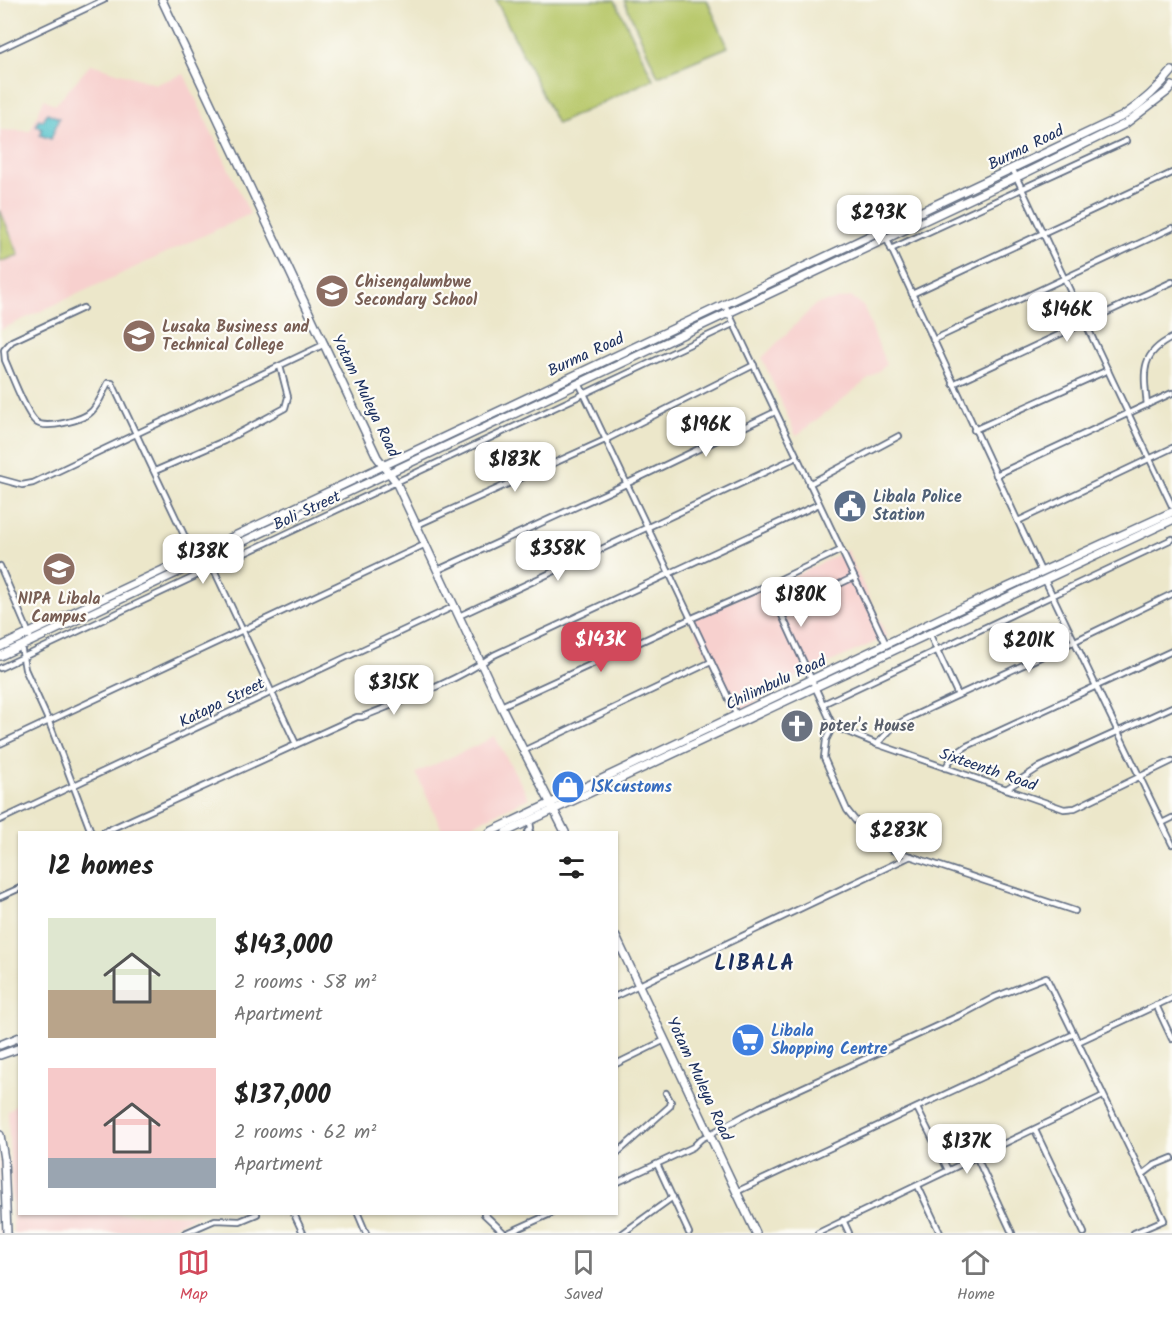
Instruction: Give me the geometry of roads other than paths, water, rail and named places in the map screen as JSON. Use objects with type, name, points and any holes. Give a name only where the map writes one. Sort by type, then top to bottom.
[{"type":"main road","name":"Yotam Muleya Road","points":[[162,0],[382,465],[396,482],[501,706],[564,831]]},
{"type":"main road","name":"Burma Road","points":[[0,647],[30,637],[196,559],[382,465],[728,313],[887,239],[1123,116],[1161,85],[1172,71]]},
{"type":"main road","points":[[1161,85],[1171,90]]},
{"type":"main road","name":"Burma Road","points":[[196,559],[208,557],[389,472],[725,305],[883,231],[1125,124],[1171,90]]},
{"type":"main road","name":"Chilimbulu Road","points":[[508,831],[554,811],[813,684],[886,645],[1172,512]]},
{"type":"main road","name":"Chilimbulu Road","points":[[492,831],[737,716],[929,633],[1172,520]]},
{"type":"main road","name":"Burma Road","points":[[0,656],[21,646],[30,637]]},
{"type":"main road","name":"Yotam Muleya Road","points":[[618,941],[756,1233]]},
{"type":"main road","points":[[0,1045],[18,1038]]},
{"type":"main road","points":[[0,1055],[18,1048]]},
{"type":"main road","points":[[0,1135],[4,1159],[7,1233]]},
{"type":"street","points":[[0,49],[104,0]]},
{"type":"street","points":[[891,249],[1126,141]]},
{"type":"street","points":[[912,294],[1172,173]]},
{"type":"street","points":[[1015,174],[1172,506]]},
{"type":"street","points":[[933,340],[1172,228]]},
{"type":"street","points":[[883,231],[1041,571]]},
{"type":"street","points":[[953,384],[1172,282]]},
{"type":"street","points":[[725,305],[886,645]]},
{"type":"street","points":[[83,308],[12,340],[4,350],[5,360],[38,424],[48,426],[87,415],[96,406],[110,382],[117,390],[196,559]]},
{"type":"street","name":"Boli Street","points":[[0,668],[733,324]]},
{"type":"street","points":[[1147,405],[1144,371],[1146,361],[1157,348],[1172,338]]},
{"type":"street","points":[[0,479],[22,485],[33,483],[325,344]]},
{"type":"street","points":[[417,525],[605,440],[754,365]]},
{"type":"street","points":[[155,471],[224,441],[285,408],[288,397],[280,366]]},
{"type":"street","points":[[974,430],[1108,370]]},
{"type":"street","points":[[577,379],[737,716]]},
{"type":"street","points":[[996,476],[1172,393]]},
{"type":"street","points":[[438,570],[626,484],[775,412]]},
{"type":"street","points":[[810,483],[899,436]]},
{"type":"street","points":[[1018,521],[1172,448]]},
{"type":"street","points":[[459,616],[797,457]]},
{"type":"street","points":[[106,831],[357,717],[402,702],[482,664],[495,655],[819,504]]},
{"type":"street","points":[[823,704],[1172,539]]},
{"type":"street","points":[[0,744],[426,544]]},
{"type":"street","points":[[501,706],[841,550]]},
{"type":"street","points":[[208,557],[296,744]]},
{"type":"street","points":[[0,566],[30,637]]},
{"type":"street","points":[[781,612],[854,577]]},
{"type":"street","points":[[1045,579],[1172,844]]},
{"type":"street","points":[[768,585],[833,726],[826,740],[824,758],[847,810],[870,838],[892,850],[1075,911]]},
{"type":"street","points":[[877,744],[894,726],[1172,594]]},
{"type":"street","name":"Katapa Street","points":[[0,820],[455,606]]},
{"type":"street","points":[[929,633],[958,695]]},
{"type":"street","points":[[21,646],[25,669],[49,722],[91,831]]},
{"type":"street","points":[[945,768],[955,754],[967,746],[1172,651]]},
{"type":"street","points":[[523,751],[711,662]]},
{"type":"street","points":[[1006,789],[1040,767],[1172,707]]},
{"type":"street","name":"Sixteenth Road","points":[[833,726],[1056,808],[1070,809],[1172,761]]},
{"type":"street","points":[[1162,822],[1172,818]]},
{"type":"street","points":[[529,831],[531,828],[530,822]]},
{"type":"street","points":[[618,995],[911,856]]},
{"type":"street","points":[[0,897],[18,889]]},
{"type":"street","points":[[618,1182],[693,1147],[699,1140],[760,1107],[995,998],[1046,977],[1164,1220]]},
{"type":"street","points":[[1078,1042],[1172,998]]},
{"type":"street","points":[[1156,1005],[1172,1039]]},
{"type":"street","points":[[736,1192],[1074,1034]]},
{"type":"street","points":[[618,1063],[666,1040]]},
{"type":"street","points":[[618,1152],[670,1106],[671,1102],[666,1093]]},
{"type":"street","points":[[818,1233],[1103,1096]]},
{"type":"street","points":[[917,1108],[948,1170]]},
{"type":"street","points":[[1035,1130],[1084,1233]]},
{"type":"street","points":[[977,1158],[1012,1233]]},
{"type":"street","points":[[1142,1175],[1155,1165],[1172,1158]]},
{"type":"street","points":[[657,1164],[689,1233]]},
{"type":"street","points":[[918,1186],[940,1233]]},
{"type":"street","points":[[623,1233],[673,1197]]},
{"type":"street","points":[[185,1233],[218,1219],[232,1222],[255,1215]]},
{"type":"street","points":[[294,1215],[303,1233]]},
{"type":"street","points":[[358,1215],[366,1233]]},
{"type":"street","points":[[485,1215],[506,1233],[542,1215]]},
{"type":"street","points":[[1134,1233],[1172,1218]]},
{"type":"street","points":[[843,1220],[849,1233]]},
{"type":"water","points":[[47,113],[59,118],[51,139],[40,135],[42,128],[36,126],[39,119],[43,121]]},
{"type":"place","name":"Chisengalumbwe Secondary School","points":[[332,291]]},
{"type":"place","name":"Lusaka Business and Technical College","points":[[139,336]]},
{"type":"place","name":"Libala Police Station","points":[[850,506]]},
{"type":"place","name":"NIPA Libala Campus","points":[[59,569]]},
{"type":"place","name":"poter's House","points":[[797,726]]},
{"type":"place","name":"lSKcustoms","points":[[568,787]]},
{"type":"place","name":"Libala Shopping Centre","points":[[748,1040]]},
{"type":"district","name":"LIBALA","points":[[755,964]]}]
